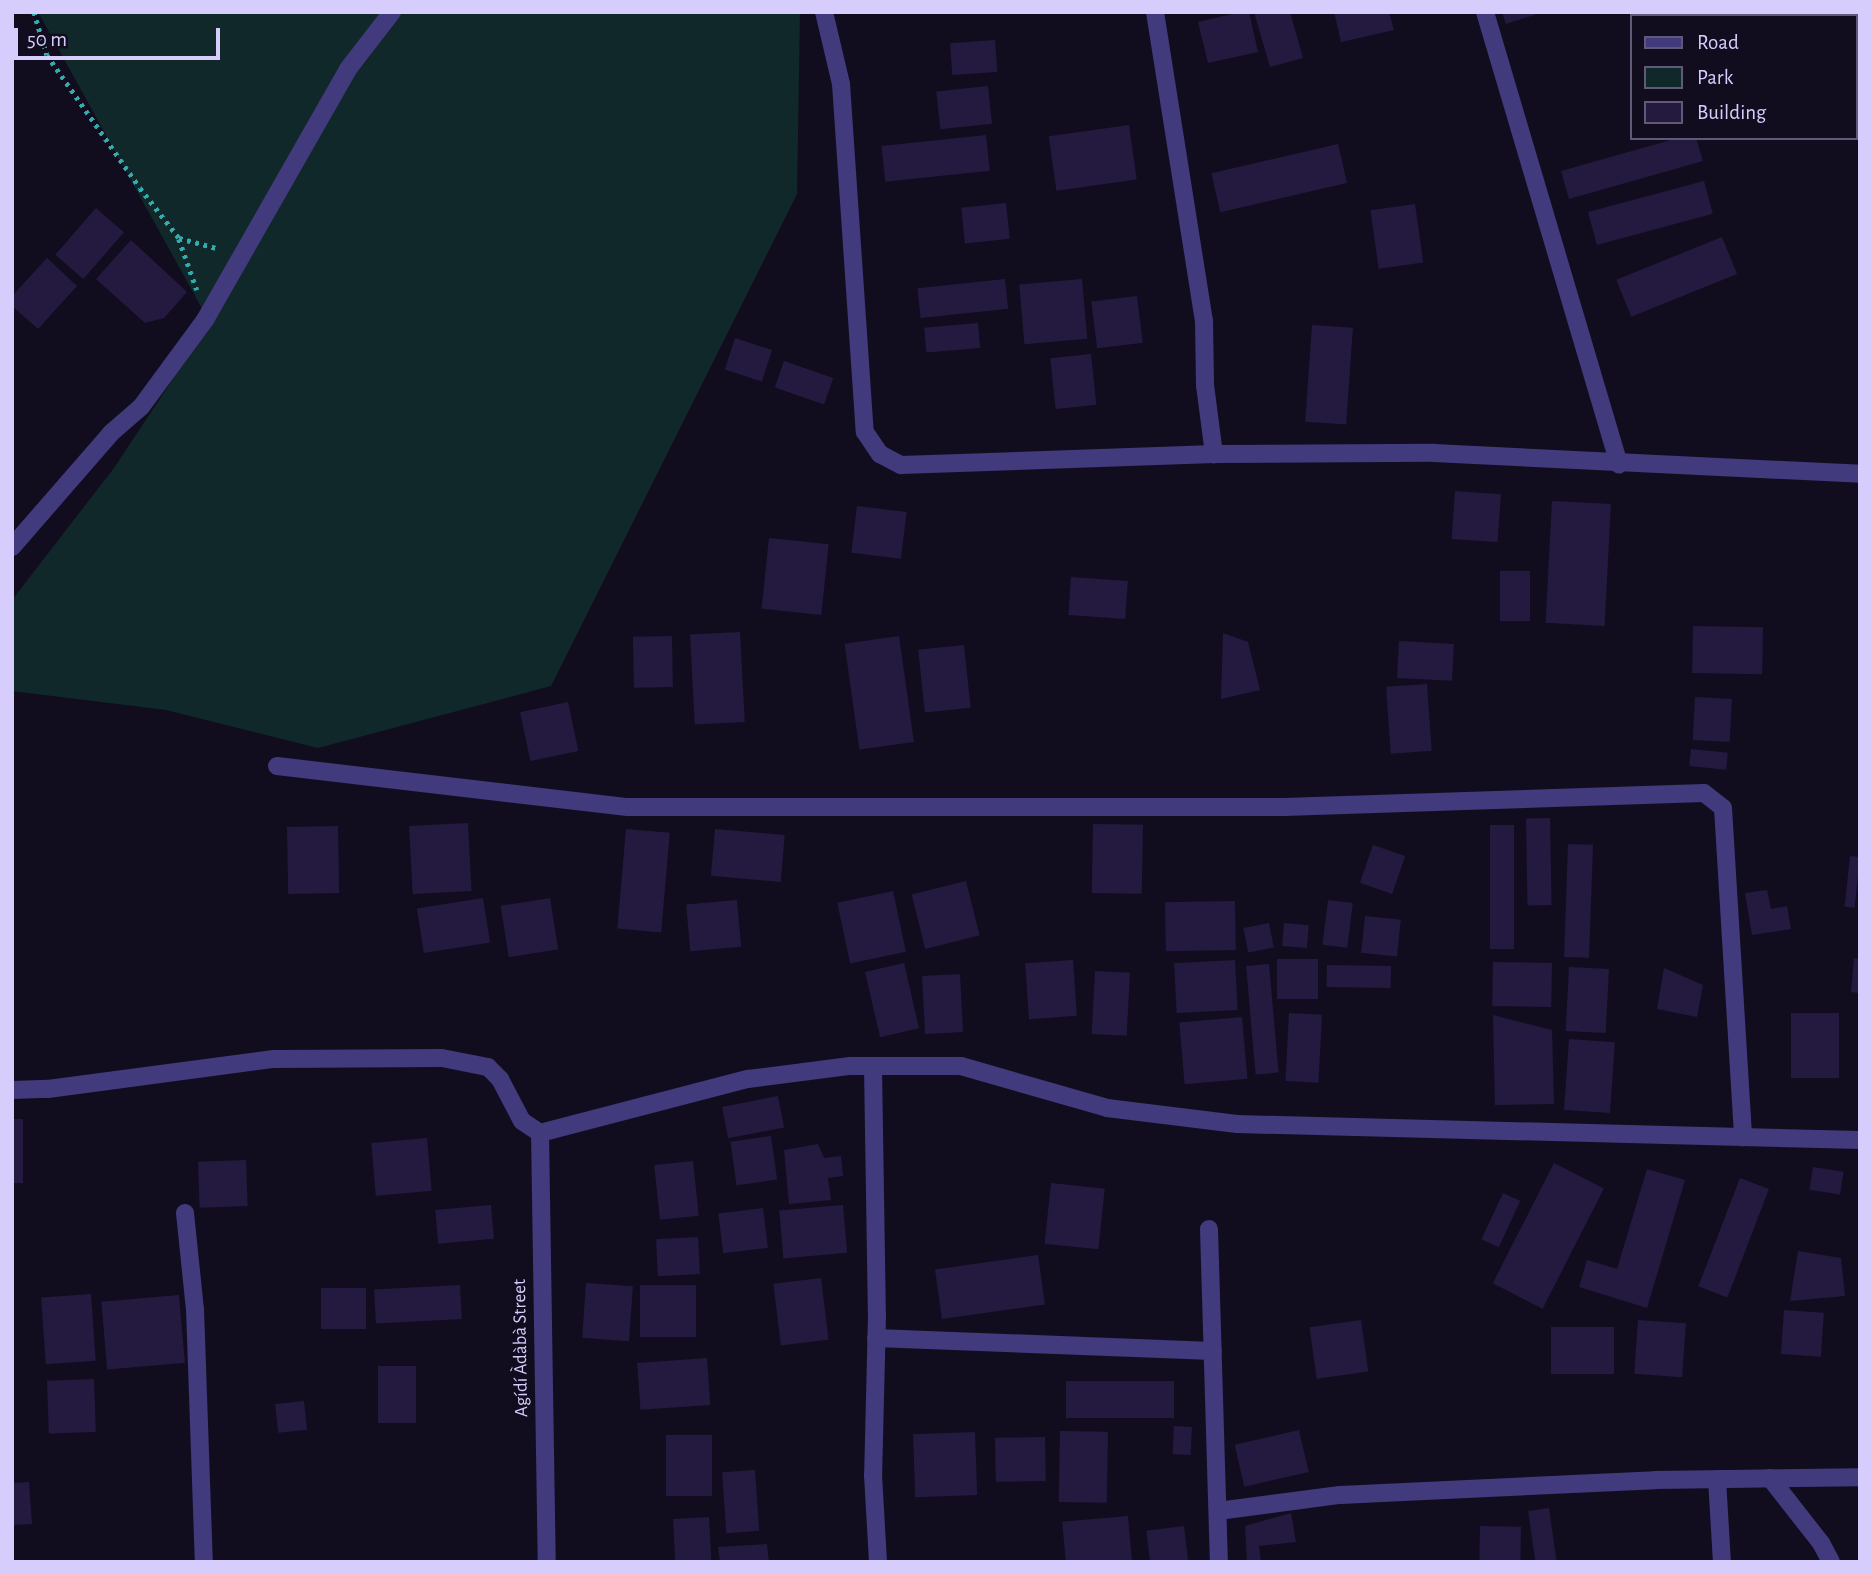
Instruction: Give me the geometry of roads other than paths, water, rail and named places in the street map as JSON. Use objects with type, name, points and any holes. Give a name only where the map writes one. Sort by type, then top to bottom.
[{"type":"street","points":[[12,547],[111,433],[141,407],[205,320],[245,246],[308,145],[348,69],[392,12]]},
{"type":"street","points":[[824,12],[841,83],[864,432],[880,454],[901,465],[1214,454],[1434,453],[1619,465],[1860,474]]},
{"type":"street","points":[[1155,12],[1204,321],[1205,385],[1214,454]]},
{"type":"street","points":[[1485,12],[1619,465]]},
{"type":"street","points":[[277,766],[628,807],[1284,807],[1704,793],[1723,808],[1743,1137]]},
{"type":"street","points":[[12,1090],[48,1089],[274,1059],[442,1058],[488,1067],[500,1079],[522,1121],[540,1133],[748,1079],[873,1066],[961,1066],[1107,1108],[1237,1124],[1860,1140]]},
{"type":"street","points":[[873,1066],[876,1338],[873,1475],[878,1562]]},
{"type":"street","name":"Agídí Àdàbà Street","points":[[540,1133],[547,1562]]},
{"type":"street","points":[[186,1213],[195,1309],[204,1562]]},
{"type":"street","points":[[1209,1229],[1219,1562]]},
{"type":"street","points":[[876,1338],[1213,1351]]},
{"type":"street","points":[[1770,1478],[1821,1543],[1831,1562]]},
{"type":"street","points":[[1218,1511],[1340,1495],[1717,1479],[1860,1478]]},
{"type":"street","points":[[1717,1479],[1722,1562]]}]
